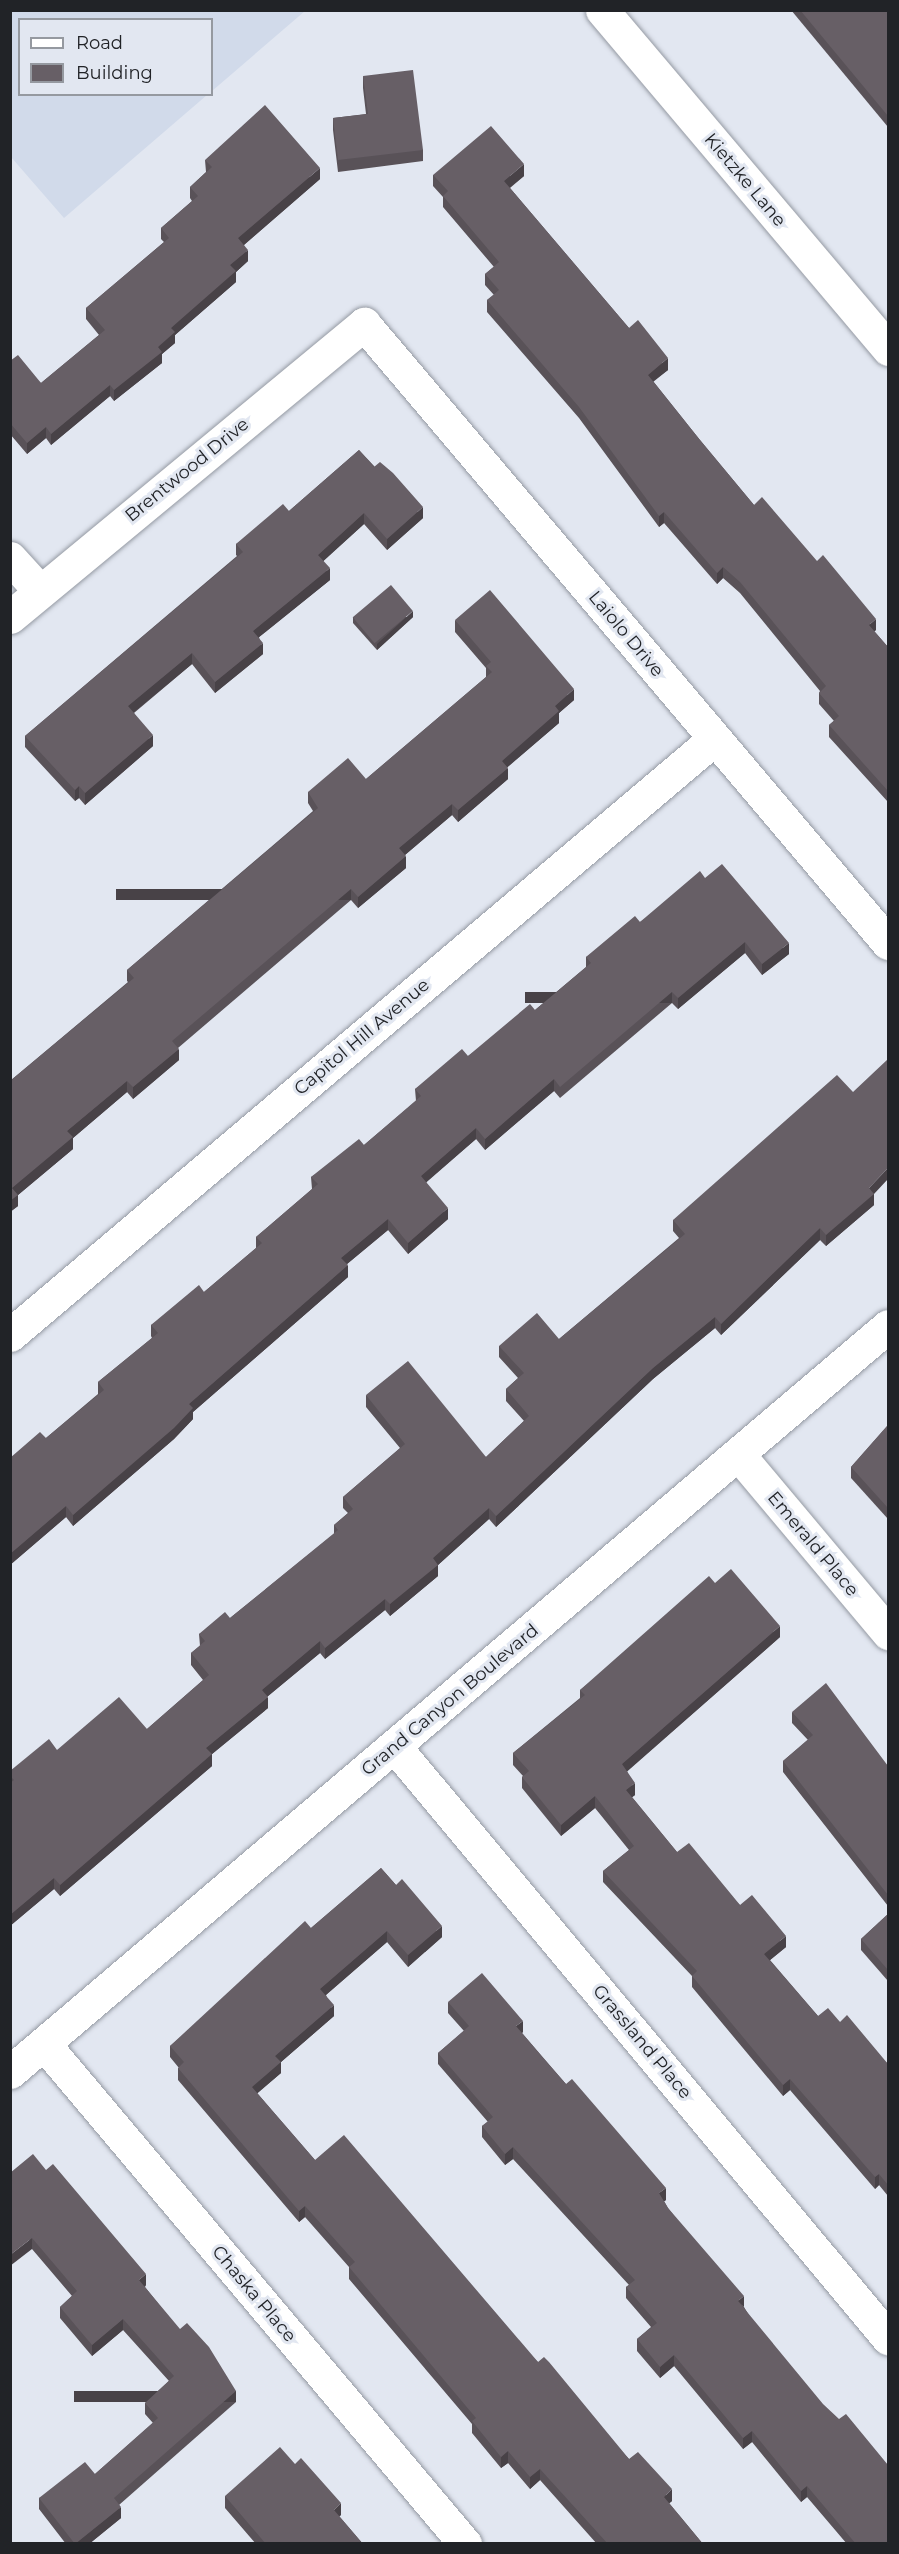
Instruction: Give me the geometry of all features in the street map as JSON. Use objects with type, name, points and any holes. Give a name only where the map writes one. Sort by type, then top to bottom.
[{"type":"street","name":"Kietzke Lane","points":[[602,10],[888,349]]},
{"type":"street","name":"Brentwood Drive","points":[[10,617],[364,324]]},
{"type":"street","name":"Laiolo Drive","points":[[364,324],[888,943]]},
{"type":"street","points":[[10,558],[40,591]]},
{"type":"street","name":"Capitol Hill Avenue","points":[[10,1335],[714,739]]},
{"type":"street","name":"Grand Canyon Boulevard","points":[[10,2072],[888,1326]]},
{"type":"street","name":"Emerald Place","points":[[738,1454],[888,1633]]},
{"type":"street","name":"Grassland Place","points":[[395,1747],[888,2338]]},
{"type":"street","name":"Chaska Place","points":[[44,2044],[465,2544]]},
{"type":"shaded area","points":[[11,10],[305,11],[213,90],[213,18],[18,18],[18,96],[206,96],[64,218],[11,157]]},
{"type":"building","points":[[800,10],[888,10],[888,116]]},
{"type":"building","points":[[413,70],[423,150],[338,160],[333,118],[368,114],[363,76]]},
{"type":"building","points":[[265,105],[320,168],[238,238],[248,250],[230,265],[236,271],[171,328],[175,332],[158,347],[162,352],[114,390],[110,385],[51,434],[46,427],[27,443],[10,423],[10,361],[18,355],[41,383],[105,330],[86,308],[169,238],[161,228],[198,196],[190,187],[212,167],[205,160]]},
{"type":"building","points":[[491,126],[524,164],[504,181],[629,328],[638,320],[668,358],[648,375],[754,505],[762,497],[817,561],[823,555],[876,619],[869,625],[888,647],[888,791],[829,725],[839,716],[819,693],[826,686],[740,582],[723,567],[717,573],[664,512],[659,516],[579,407],[487,300],[499,290],[485,274],[499,262],[443,196],[448,191],[433,175]]},
{"type":"building","points":[[359,450],[374,467],[380,462],[393,473],[423,507],[387,539],[364,513],[318,555],[330,568],[253,631],[263,643],[215,682],[192,653],[128,706],[153,735],[85,793],[79,786],[75,790],[25,736],[243,552],[236,544],[283,504],[289,511]]},
{"type":"building","points":[[391,585],[413,611],[375,643],[353,617]]},
{"type":"building","points":[[490,590],[574,689],[555,706],[559,711],[502,761],[508,768],[458,810],[452,804],[399,848],[406,856],[358,897],[351,889],[172,1041],[179,1049],[133,1087],[127,1081],[67,1131],[73,1137],[12,1188],[18,1195],[10,1201],[10,1081],[134,978],[127,970],[318,808],[308,792],[348,758],[366,779],[492,672],[486,666],[491,662],[455,620]]},
{"type":"building","points":[[722,864],[789,943],[762,964],[745,942],[678,998],[672,992],[560,1087],[554,1079],[485,1139],[476,1128],[421,1176],[448,1208],[408,1243],[388,1219],[341,1258],[348,1265],[189,1404],[193,1408],[174,1428],[73,1515],[66,1506],[10,1554],[10,1458],[40,1432],[46,1438],[104,1390],[98,1382],[158,1333],[151,1325],[199,1285],[204,1292],[262,1243],[256,1237],[318,1184],[311,1177],[359,1139],[364,1145],[421,1096],[415,1089],[462,1049],[468,1056],[530,1004],[535,1010],[591,963],[586,957],[635,916],[640,922],[700,871],[705,878]]},
{"type":"building","points":[[888,1059],[888,1168],[869,1188],[874,1194],[826,1235],[820,1228],[721,1324],[715,1317],[653,1368],[496,1516],[489,1508],[433,1558],[438,1565],[390,1604],[385,1599],[325,1648],[320,1641],[262,1690],[268,1697],[206,1748],[212,1754],[60,1885],[54,1878],[10,1915],[10,1783],[14,1780],[10,1776],[10,1771],[49,1739],[57,1750],[119,1697],[147,1729],[209,1675],[191,1653],[205,1641],[199,1634],[225,1612],[230,1618],[338,1530],[334,1525],[353,1509],[343,1497],[405,1444],[366,1395],[408,1361],[486,1457],[529,1416],[506,1389],[524,1373],[499,1346],[537,1313],[559,1339],[685,1234],[673,1220],[837,1075],[853,1092]]},
{"type":"building","points":[[888,1425],[888,1508],[851,1467]]},
{"type":"building","points":[[731,1569],[780,1626],[622,1764],[635,1783],[626,1790],[677,1852],[689,1843],[740,1905],[752,1895],[786,1936],[764,1954],[818,2016],[828,2008],[840,2022],[847,2015],[888,2064],[888,2185],[879,2174],[875,2177],[790,2079],[783,2085],[692,1976],[697,1971],[603,1871],[634,1846],[595,1796],[561,1825],[522,1777],[529,1771],[513,1753],[585,1695],[580,1690],[709,1576],[715,1583]]},
{"type":"building","points":[[826,1683],[888,1766],[888,1895],[783,1761],[813,1735],[792,1712]]},
{"type":"building","points":[[381,1868],[396,1885],[402,1879],[442,1926],[408,1955],[387,1931],[320,1989],[334,2005],[275,2056],[281,2062],[252,2087],[315,2160],[344,2135],[538,2362],[544,2357],[549,2362],[629,2459],[638,2452],[672,2489],[664,2497],[703,2544],[608,2544],[540,2469],[530,2477],[508,2451],[501,2457],[472,2421],[476,2418],[349,2267],[355,2262],[305,2206],[299,2211],[178,2068],[184,2062],[170,2046],[305,1921],[311,1928]]},
{"type":"building","points":[[888,1914],[888,1970],[861,1939]]},
{"type":"building","points":[[482,1973],[523,2021],[516,2026],[543,2058],[566,2084],[572,2079],[666,2188],[659,2193],[668,2208],[744,2296],[738,2301],[823,2404],[839,2419],[846,2414],[888,2465],[888,2544],[856,2544],[807,2486],[801,2491],[752,2431],[743,2438],[674,2355],[660,2367],[637,2339],[657,2323],[626,2287],[635,2280],[513,2147],[505,2154],[482,2126],[493,2117],[438,2053],[469,2026],[448,2002]]},
{"type":"building","points":[[33,2154],[46,2170],[53,2164],[146,2274],[139,2280],[180,2329],[187,2323],[209,2347],[236,2391],[114,2498],[121,2507],[75,2544],[39,2498],[85,2462],[95,2474],[158,2418],[145,2403],[174,2376],[123,2319],[92,2345],[60,2307],[77,2291],[32,2238],[10,2255],[10,2173]]},
{"type":"building","points":[[280,2447],[295,2464],[301,2458],[341,2503],[334,2510],[363,2544],[266,2544],[225,2496]]}]
